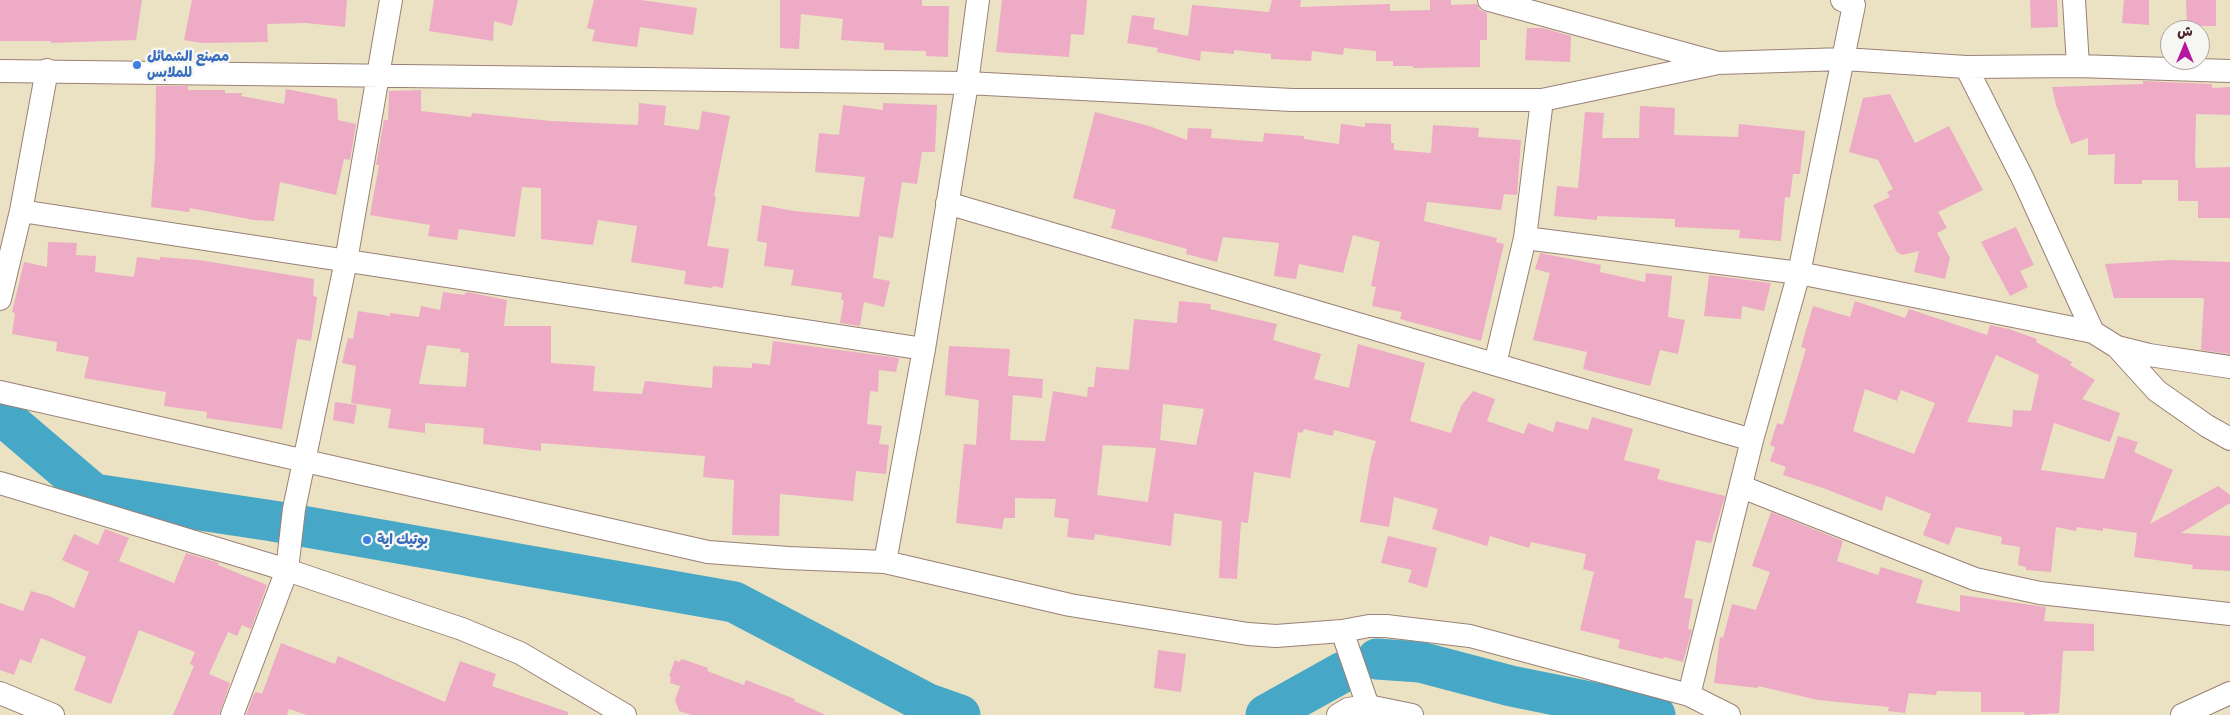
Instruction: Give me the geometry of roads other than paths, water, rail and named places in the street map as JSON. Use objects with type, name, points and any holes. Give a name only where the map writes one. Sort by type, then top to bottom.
[{"type":"street","points":[[232,715],[287,570],[294,509],[346,261],[391,0]]},
{"type":"street","points":[[885,562],[924,349],[968,83],[978,0]]},
{"type":"street","points":[[1489,0],[1718,63]]},
{"type":"street","points":[[2074,0],[2078,66]]},
{"type":"street","points":[[1689,695],[1742,487],[1752,440],[1800,272],[1844,59],[1850,2]]},
{"type":"street","points":[[0,71],[377,74],[968,83],[1292,100],[1542,100],[1718,63],[1844,59],[1966,67],[2078,66],[2230,71]]},
{"type":"street","points":[[1966,67],[2023,179],[2093,332]]},
{"type":"street","points":[[0,299],[21,211],[48,70]]},
{"type":"street","points":[[1495,364],[1526,238],[1542,100]]},
{"type":"street","points":[[947,203],[1752,440]]},
{"type":"street","points":[[21,211],[924,349]]},
{"type":"street","points":[[1526,238],[1800,272],[2093,332],[2117,347],[2158,392],[2207,426],[2230,439]]},
{"type":"street","points":[[2117,347],[2149,355],[2230,367]]},
{"type":"street","points":[[0,392],[708,552],[885,562],[1070,605],[1201,628],[1276,636],[1342,631],[1369,626],[1386,626],[1470,636],[1689,695],[1729,715]]},
{"type":"street","points":[[0,483],[287,570],[462,629],[520,653],[625,715]]},
{"type":"street","points":[[1742,487],[1975,579],[2060,596],[2230,614]]},
{"type":"street","points":[[1342,631],[1368,706]]},
{"type":"street","points":[[0,693],[54,715]]},
{"type":"street","points":[[2182,715],[2230,693]]},
{"type":"street","points":[[1338,715],[1348,709],[1368,706],[1412,715]]},
{"type":"waterway","points":[[0,417],[6,419],[94,494],[273,521],[734,602],[926,703],[960,715]]},
{"type":"waterway","points":[[1377,659],[1420,662],[1511,686],[1655,715]]},
{"type":"waterway","points":[[1266,715],[1343,672]]},
{"type":"place","name":"مصنع الشمائل للملابس","points":[[137,65]]},
{"type":"place","name":"بوتيك اية","points":[[367,540]]}]
